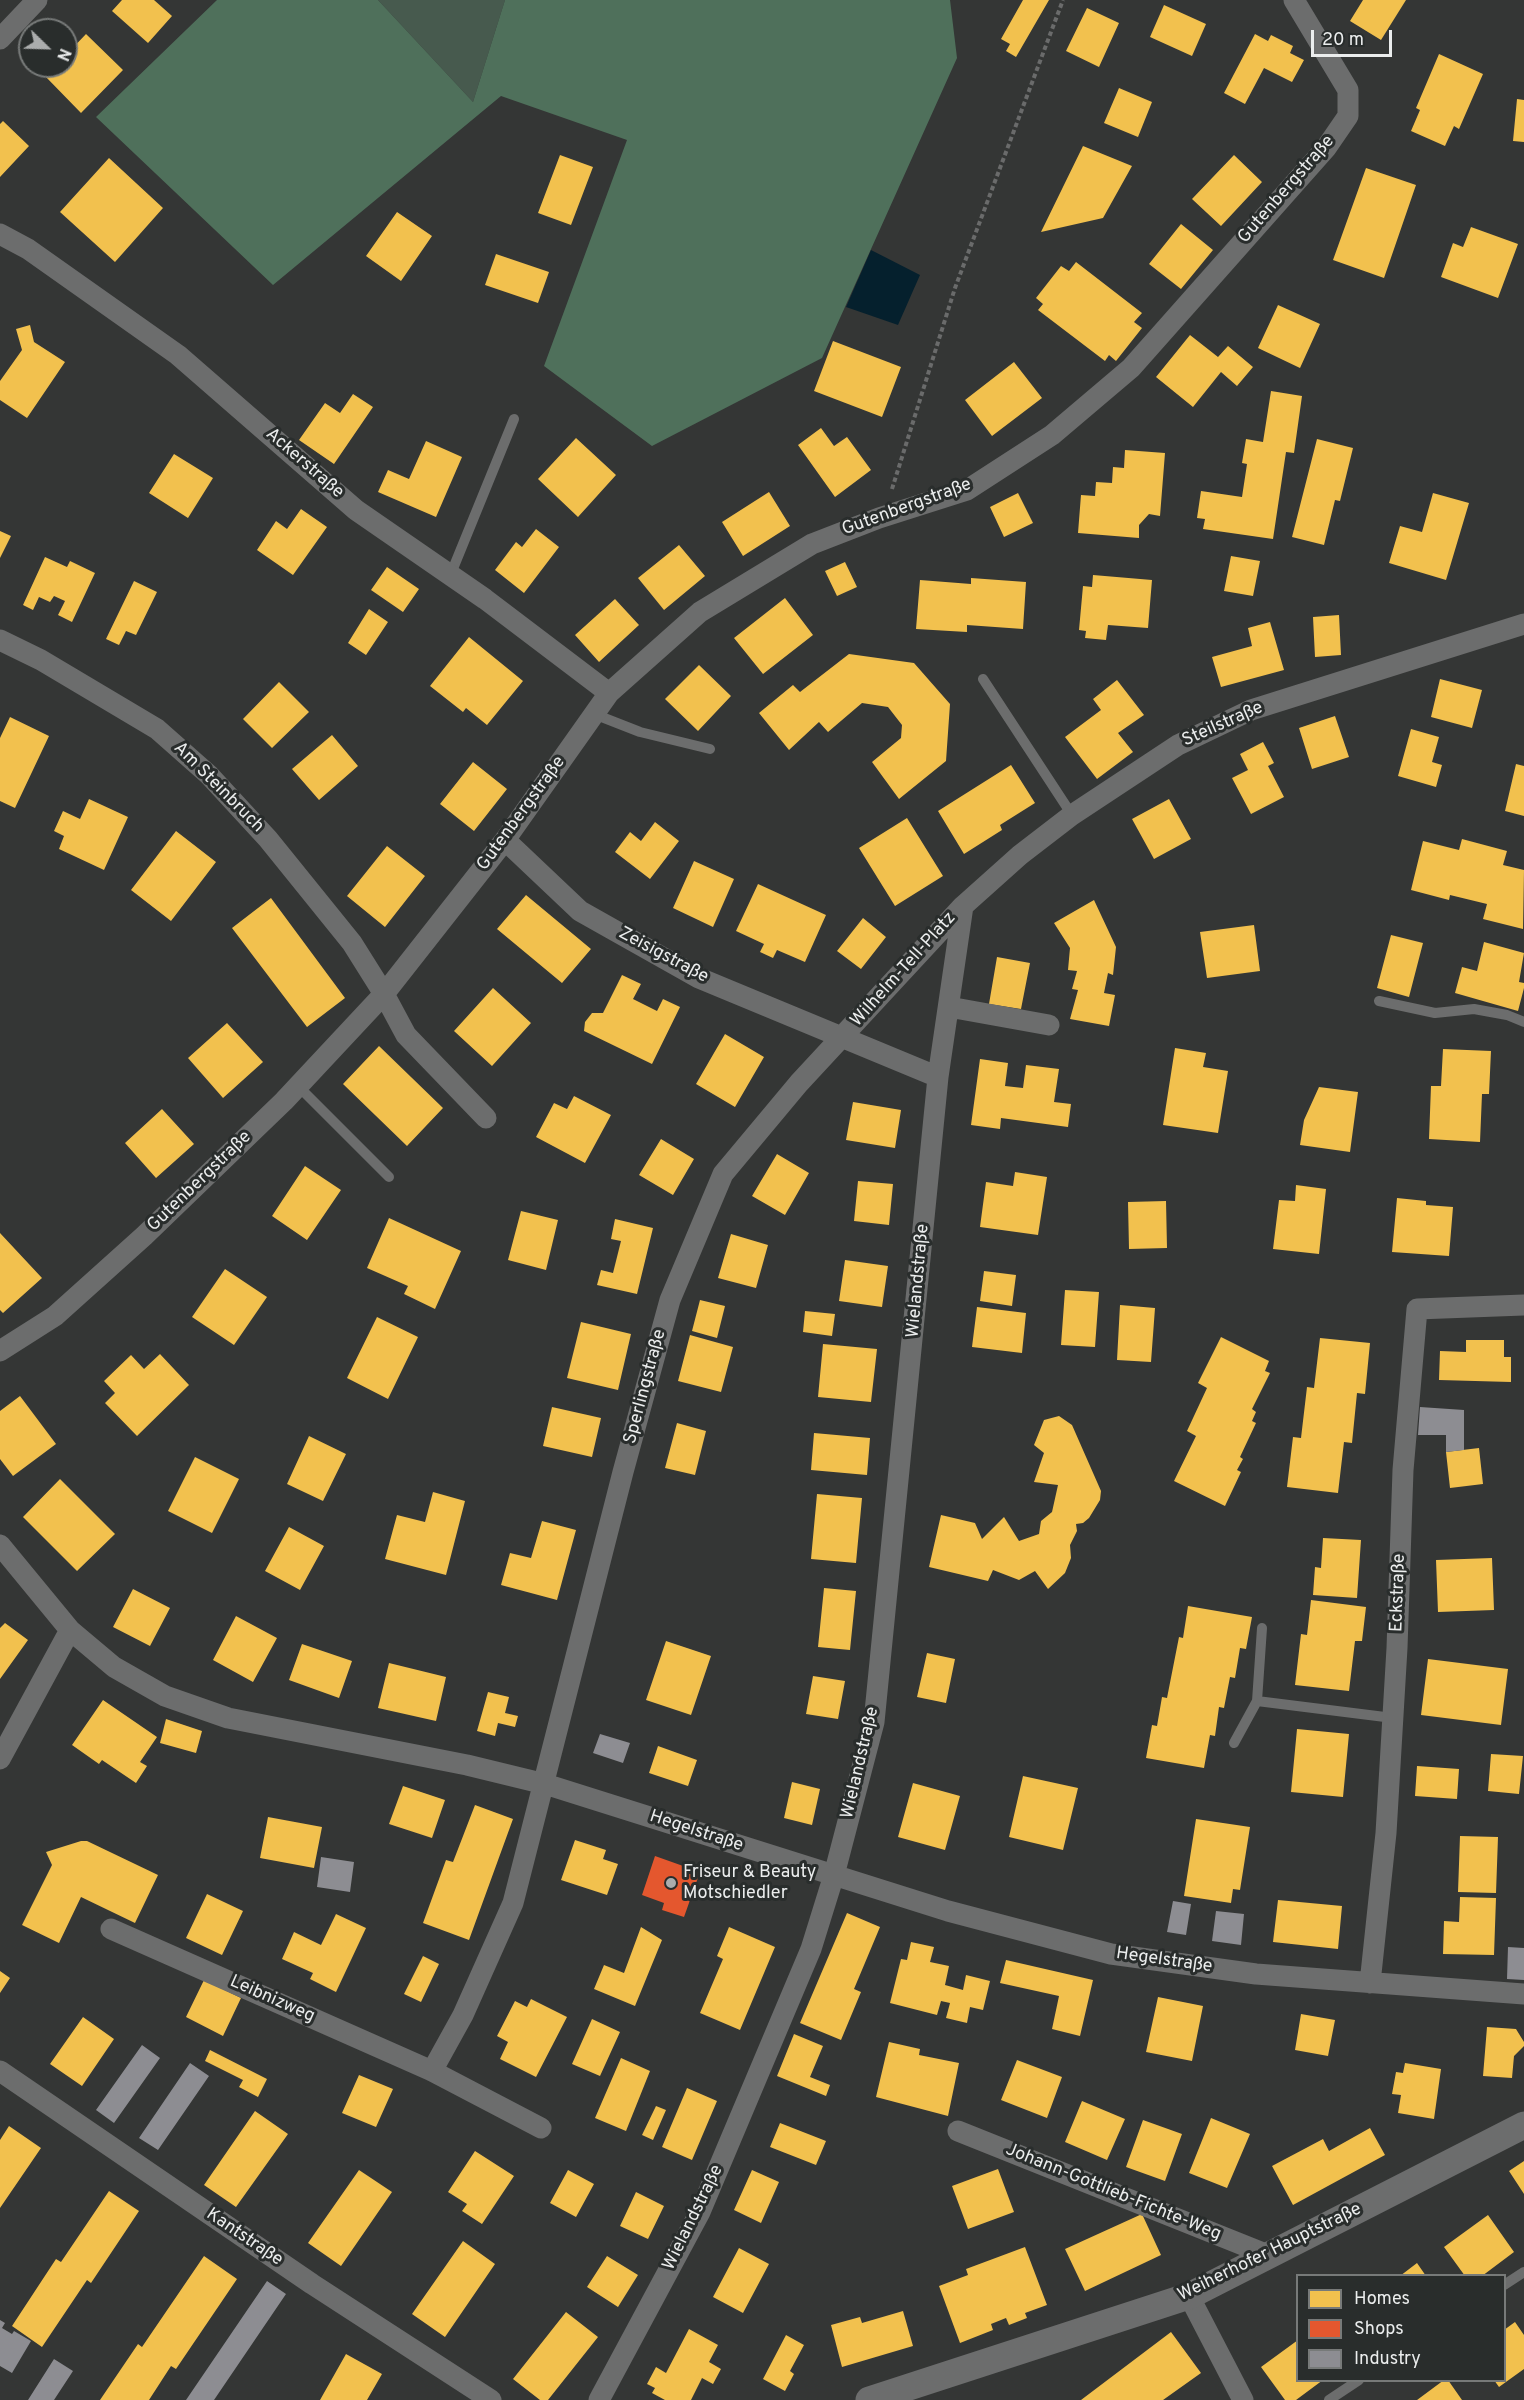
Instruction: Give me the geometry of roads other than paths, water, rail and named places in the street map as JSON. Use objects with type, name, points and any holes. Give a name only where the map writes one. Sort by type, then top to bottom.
[{"type":"street","points":[[0,39],[37,0]]},
{"type":"street","name":"Gutenbergstraße","points":[[0,1351],[63,1309],[144,1236],[298,1086],[384,994],[505,840],[609,693],[700,612],[812,544],[879,518],[967,490],[1052,435],[1131,369],[1326,148],[1348,116],[1348,90],[1294,0]]},
{"type":"street","name":"Ackerstraße","points":[[0,234],[28,249],[178,355],[356,510],[609,693]]},
{"type":"street","name":"Steilstraße","points":[[963,906],[1020,855],[1072,815],[1178,745],[1251,710],[1524,624]]},
{"type":"street","name":"Am Steinbruch","points":[[0,640],[41,660],[157,729],[209,775],[275,848],[352,943],[384,994]]},
{"type":"street","name":"Zeisigstraße","points":[[505,840],[580,911],[699,978],[844,1036]]},
{"type":"street","name":"Wilhelm-Tell-Platz","points":[[963,906],[938,1077],[844,1036],[963,906]]},
{"type":"street","points":[[384,994],[406,1035],[486,1118]]},
{"type":"street","points":[[949,1007],[1049,1025]]},
{"type":"street","name":"Sperlingstraße","points":[[545,1784],[585,1617],[670,1300],[723,1174],[799,1083],[844,1036]]},
{"type":"street","name":"Wielandstraße","points":[[599,2400],[700,2212],[811,1949],[834,1875],[874,1722],[938,1077]]},
{"type":"street","name":"Eckstraße","points":[[1370,1983],[1386,1833],[1393,1718],[1402,1470],[1418,1309],[1524,1305]]},
{"type":"street","name":"Hegelstraße","points":[[0,1545],[70,1630],[114,1667],[165,1696],[228,1718],[467,1765],[545,1784],[948,1911],[1111,1954],[1256,1974],[1524,1994]]},
{"type":"street","points":[[0,1759],[70,1630]]},
{"type":"street","points":[[432,2071],[463,2015],[513,1903],[545,1784]]},
{"type":"street","name":"Leibnizweg","points":[[111,1929],[432,2071],[541,2128]]},
{"type":"street","name":"Kantstraße","points":[[0,2071],[312,2284],[491,2400]]},
{"type":"street","name":"Weiherhofer Hauptstraße","points":[[869,2400],[1189,2296],[1524,2125]]},
{"type":"street","name":"Johann-Gottlieb-Fichte-Weg","points":[[958,2131],[1268,2255]]},
{"type":"street","points":[[1189,2296],[1243,2400]]},
{"type":"lane","points":[[450,576],[514,419]]},
{"type":"lane","points":[[983,679],[1072,815]]},
{"type":"lane","points":[[594,714],[640,732],[710,749]]},
{"type":"lane","points":[[1379,1001],[1435,1013],[1474,1009],[1507,1015],[1524,1022]]},
{"type":"lane","points":[[298,1086],[389,1177]]},
{"type":"lane","points":[[1234,1743],[1257,1701],[1262,1628]]},
{"type":"lane","points":[[1257,1701],[1393,1718]]},
{"type":"lane","points":[[1506,2284],[1524,2272]]},
{"type":"lane","points":[[1329,2400],[1356,2382]]},
{"type":"water","points":[[871,250],[920,275],[898,325],[846,307]]},
{"type":"place","name":"Friseur & Beauty Motschiedler","points":[[671,1883]]}]
